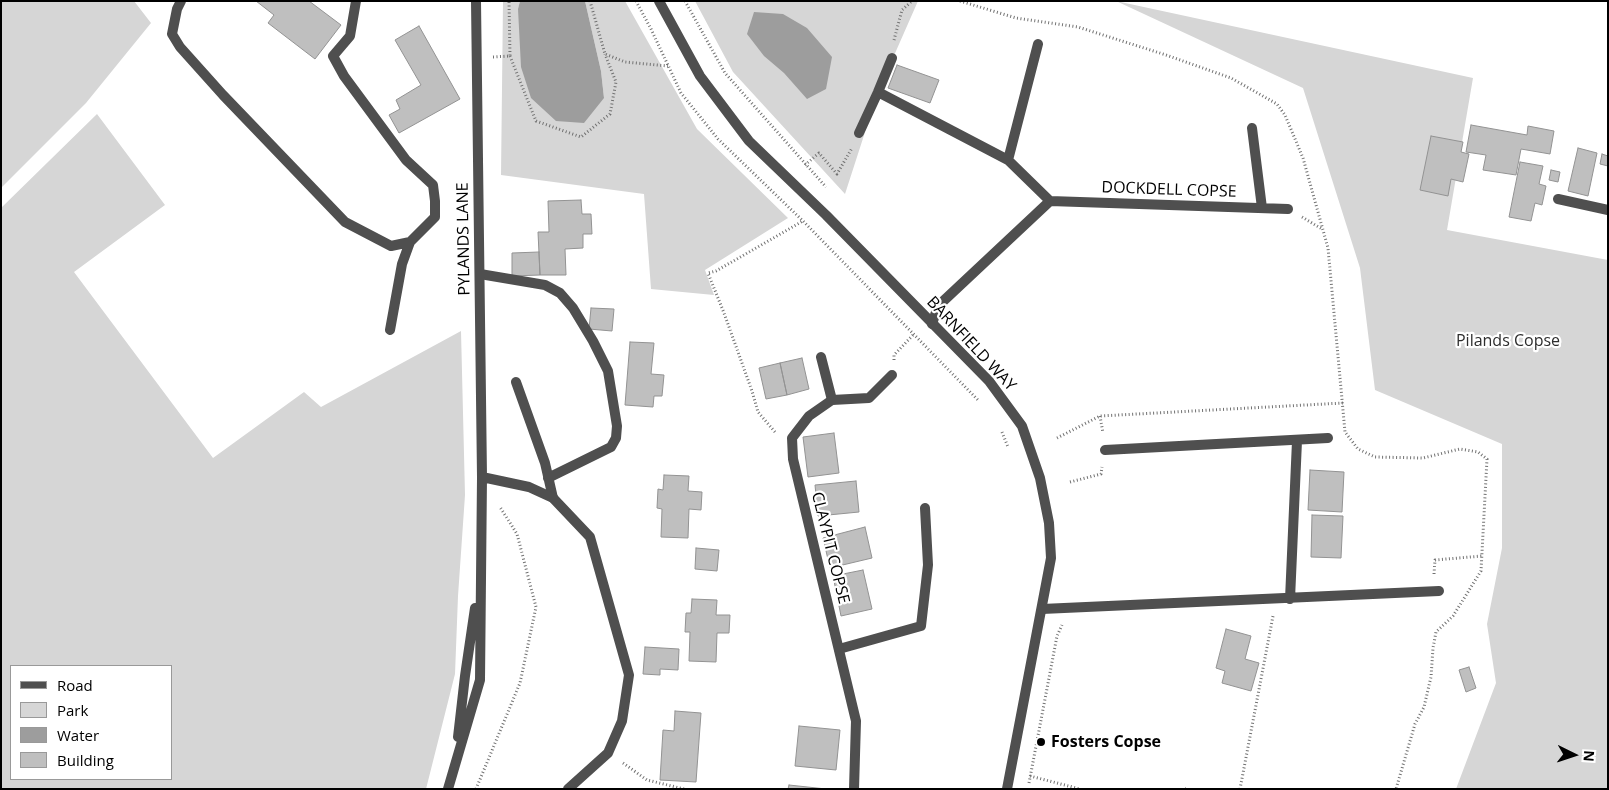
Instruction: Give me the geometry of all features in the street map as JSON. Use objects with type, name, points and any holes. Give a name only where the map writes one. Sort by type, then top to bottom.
[{"type":"street","points":[[181,1],[177,9],[172,34],[180,47],[223,95],[345,222],[391,246],[410,242]]},
{"type":"street","points":[[356,1],[350,36],[333,56],[344,76],[406,160],[433,185],[435,217],[410,242],[402,264],[390,330]]},
{"type":"street","name":"PYLANDS LANE","points":[[448,789],[480,680],[482,477],[476,1]]},
{"type":"street","name":"BARNFIELD WAY","points":[[660,1],[700,76],[749,141],[826,214],[989,381],[1022,426],[1040,478],[1049,523],[1051,558],[1007,789]]},
{"type":"street","points":[[1008,160],[1038,44]]},
{"type":"street","points":[[859,133],[892,58]]},
{"type":"street","points":[[878,92],[1008,160],[1050,201],[938,306],[932,324]]},
{"type":"street","points":[[1252,128],[1262,208]]},
{"type":"street","points":[[1558,199],[1608,210]]},
{"type":"street","name":"DOCKDELL COPSE","points":[[1050,201],[1288,209]]},
{"type":"street","points":[[480,274],[545,285],[560,293],[578,316],[608,371],[617,426],[616,438],[611,447],[548,478]]},
{"type":"street","points":[[821,357],[832,400]]},
{"type":"street","points":[[792,438],[808,416],[832,400],[869,398],[892,375]]},
{"type":"street","points":[[516,382],[544,463],[553,498]]},
{"type":"street","name":"CLAYPIT COPSE","points":[[792,438],[793,459],[856,721],[854,789]]},
{"type":"street","points":[[1105,450],[1328,438]]},
{"type":"street","points":[[1290,599],[1297,441]]},
{"type":"street","points":[[482,477],[529,487],[553,498],[590,537],[629,675],[622,721],[608,752],[568,789]]},
{"type":"street","points":[[839,649],[921,626],[928,565],[926,508]]},
{"type":"street","points":[[455,765],[465,676],[480,572]]},
{"type":"street","points":[[1042,609],[1436,591]]},
{"type":"path","points":[[509,1],[510,56],[536,121],[581,137],[610,114],[616,82],[605,54],[590,1]]},
{"type":"path","points":[[685,1],[725,73],[805,165],[832,193]]},
{"type":"path","points":[[892,58],[895,31],[902,10],[912,1]]},
{"type":"path","points":[[960,1],[1016,18],[1078,27],[1166,55],[1231,78],[1277,104],[1284,115],[1303,158],[1328,248],[1345,432],[1358,449],[1375,457],[1423,458],[1460,449],[1478,452],[1487,459],[1481,571],[1453,616],[1436,632],[1431,677],[1424,707],[1415,724],[1396,789]]},
{"type":"path","points":[[605,54],[625,62],[668,66]]},
{"type":"path","points":[[477,58],[510,56]]},
{"type":"path","points":[[805,165],[819,153],[837,174],[850,155],[859,133]]},
{"type":"path","points":[[1288,209],[1323,230]]},
{"type":"path","points":[[792,438],[776,434],[758,412],[746,374],[708,273],[716,271],[803,221]]},
{"type":"path","points":[[892,375],[894,355],[914,334]]},
{"type":"path","points":[[1057,438],[1100,416],[1343,403]]},
{"type":"path","points":[[1070,482],[1101,474],[1105,450]]},
{"type":"path","points":[[476,789],[520,683],[536,608],[517,534],[482,477]]},
{"type":"path","points":[[1436,591],[1435,560],[1482,556]]},
{"type":"path","points":[[1240,789],[1276,598]]},
{"type":"path","points":[[1027,789],[1057,636],[1069,608]]},
{"type":"path","points":[[608,752],[647,780],[684,789]]},
{"type":"path","points":[[1030,776],[1080,789]]},
{"type":"green space","points":[[1,1],[134,1],[151,23],[86,103],[1,188]]},
{"type":"green space","points":[[503,1],[520,1],[518,10],[604,98],[601,71],[585,1],[625,1],[697,129],[788,218],[705,270],[714,295],[651,289],[644,194],[501,175]]},
{"type":"green space","points":[[695,1],[918,1],[878,92],[845,194],[733,72]]},
{"type":"green space","name":"Pilands Copse","points":[[1116,1],[1473,78],[1447,230],[1608,260],[1608,789],[1456,789],[1496,683],[1487,624],[1502,548],[1502,444],[1375,390],[1360,268],[1303,88]]},
{"type":"green space","points":[[97,114],[165,205],[74,272],[213,458],[304,392],[321,407],[461,331],[465,495],[455,674],[426,789],[1,789],[1,208]]},
{"type":"water","points":[[520,1],[585,1],[601,71],[604,98],[584,123],[556,121],[531,98],[521,67],[518,9]]},
{"type":"water","points":[[754,12],[783,14],[807,28],[832,57],[826,89],[807,99],[784,73],[764,56],[747,34]]},
{"type":"building","points":[[256,1],[309,1],[341,25],[315,59],[268,23],[274,15]]},
{"type":"building","points":[[419,26],[460,99],[399,133],[389,115],[400,109],[396,100],[421,85],[395,40]]},
{"type":"building","points":[[897,65],[939,80],[930,103],[888,88]]},
{"type":"building","points":[[1471,125],[1527,135],[1528,126],[1554,131],[1550,154],[1521,149],[1516,175],[1483,170],[1486,155],[1466,152]]},
{"type":"building","points":[[1431,136],[1463,142],[1461,152],[1469,154],[1463,182],[1451,179],[1448,196],[1420,190]]},
{"type":"building","points":[[1578,148],[1597,153],[1588,196],[1568,191]]},
{"type":"building","points":[[1602,154],[1608,156],[1608,166],[1600,164]]},
{"type":"building","points":[[1520,162],[1543,166],[1539,184],[1546,186],[1542,205],[1535,203],[1531,221],[1509,217]]},
{"type":"building","points":[[1551,170],[1560,172],[1558,182],[1549,180]]},
{"type":"building","points":[[581,200],[582,214],[591,214],[592,234],[583,234],[583,248],[565,249],[566,275],[540,275],[538,232],[549,232],[548,201]]},
{"type":"building","points":[[539,252],[540,275],[512,276],[512,253]]},
{"type":"building","points":[[591,308],[614,309],[612,331],[589,329]]},
{"type":"building","points":[[630,342],[654,343],[651,374],[664,375],[662,396],[654,396],[653,407],[625,405]]},
{"type":"building","points":[[802,358],[809,389],[787,395],[780,363]]},
{"type":"building","points":[[780,363],[787,395],[766,399],[759,368]]},
{"type":"building","points":[[834,433],[839,473],[808,477],[803,437]]},
{"type":"building","points":[[1310,470],[1344,472],[1342,512],[1308,510]]},
{"type":"building","points":[[664,475],[689,476],[688,491],[702,492],[701,510],[689,509],[688,538],[661,537],[662,509],[657,508],[658,489],[663,490]]},
{"type":"building","points":[[856,481],[859,512],[818,516],[815,485]]},
{"type":"building","points":[[1312,515],[1343,516],[1341,558],[1311,557]]},
{"type":"building","points":[[865,527],[872,558],[830,568],[823,538]]},
{"type":"building","points":[[696,548],[719,550],[717,571],[695,569]]},
{"type":"building","points":[[863,570],[872,609],[841,616],[833,576]]},
{"type":"building","points":[[692,599],[717,600],[716,615],[730,615],[729,633],[717,633],[716,662],[689,661],[690,632],[685,632],[686,613],[691,613]]},
{"type":"building","points":[[1226,629],[1251,636],[1245,659],[1259,663],[1251,691],[1222,683],[1225,671],[1216,668]]},
{"type":"building","points":[[645,647],[679,649],[678,670],[660,669],[660,675],[643,674]]},
{"type":"building","points":[[1469,667],[1476,688],[1466,692],[1459,670]]},
{"type":"building","points":[[675,711],[701,713],[696,782],[660,780],[663,730],[674,731]]},
{"type":"building","points":[[799,726],[840,730],[836,770],[795,766]]},
{"type":"building","points":[[789,785],[826,789],[788,789]]},
{"type":"place","name":"Fosters Copse","points":[[1041,742]]}]
